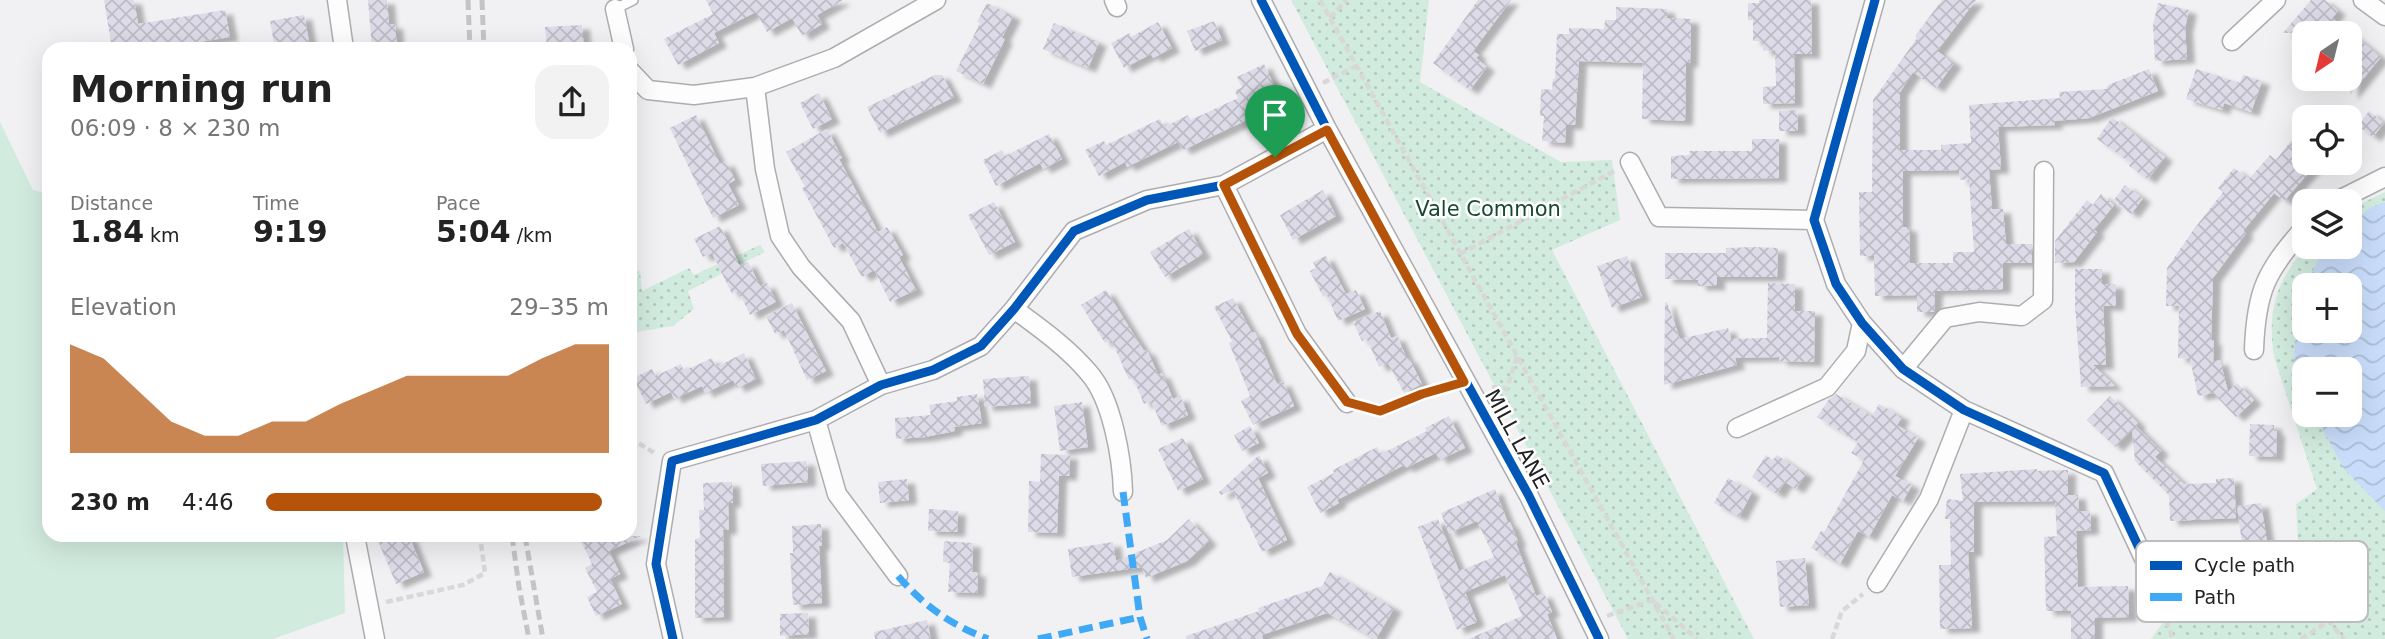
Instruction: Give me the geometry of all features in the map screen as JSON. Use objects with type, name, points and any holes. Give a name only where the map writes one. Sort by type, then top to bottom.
[{"type":"street","points":[[337,0],[343,42]]},
{"type":"street","name":"MILL LANE","points":[[1261,0],[1327,130],[1529,496],[1599,639]]},
{"type":"street","points":[[1875,0],[1814,220],[1836,284],[1862,323],[1903,369],[1964,411],[2104,473],[2136,541]]},
{"type":"street","points":[[2232,41],[2276,0]]},
{"type":"street","points":[[2363,0],[2385,16]]},
{"type":"street","points":[[637,78],[648,90],[694,95],[755,87],[834,58],[933,1]]},
{"type":"street","points":[[615,9],[622,42]]},
{"type":"street","points":[[755,87],[765,169],[780,236],[801,267],[851,321],[881,385]]},
{"type":"street","points":[[673,639],[656,564],[672,461],[816,420],[881,385],[933,370],[981,346],[1014,309],[1074,231],[1147,200],[1224,185],[1327,130]]},
{"type":"street","points":[[1630,162],[1659,217],[1814,220]]},
{"type":"street","points":[[1903,369],[1945,318],[1979,312],[2022,316],[2043,300],[2044,171]]},
{"type":"street","points":[[2361,189],[2385,177]]},
{"type":"street","points":[[1224,185],[1297,334],[1347,402]]},
{"type":"street","points":[[2254,350],[2255,316],[2263,286],[2292,243]]},
{"type":"street","points":[[1014,309],[1043,330],[1091,374],[1110,414],[1122,469],[1123,492]]},
{"type":"street","points":[[1737,428],[1827,387],[1856,351],[1862,323]]},
{"type":"street","points":[[1877,583],[1929,499],[1964,411]]},
{"type":"street","points":[[816,420],[837,494],[898,576]]},
{"type":"street","points":[[356,542],[375,639]]},
{"type":"lane","points":[[615,9],[633,0]]},
{"type":"path","points":[[1320,0],[1674,639]]},
{"type":"path","points":[[1330,18],[1346,0]]},
{"type":"path","points":[[1308,91],[1356,66]]},
{"type":"path","points":[[1460,254],[1630,162]]},
{"type":"path","points":[[1347,402],[1380,411],[1422,394],[1464,382],[1507,389],[1517,356]]},
{"type":"path","points":[[637,442],[672,461]]},
{"type":"path","points":[[368,607],[463,585],[485,573],[481,542]]},
{"type":"path","points":[[1832,639],[1842,611],[1877,583]]},
{"type":"path","points":[[1590,622],[1652,600]]},
{"type":"path","points":[[1652,600],[1697,639]]},
{"type":"path","points":[[2167,622],[2173,639]]},
{"type":"path","points":[[2301,639],[2327,622]]},
{"type":"path","points":[[2330,622],[2344,639]]},
{"type":"green space","name":"Vale Common","points":[[1291,0],[1429,0],[1420,82],[1561,162],[1612,160],[1620,220],[1552,250],[1754,639],[1628,639]]},
{"type":"green space","points":[[0,122],[33,190],[42,192],[42,542],[343,542],[345,613],[273,639],[0,639]]},
{"type":"green space","points":[[2385,192],[2385,639],[2151,639],[2163,622],[2368,622],[2368,541],[2298,541],[2296,504],[2317,489],[2297,427],[2362,427],[2362,357],[2292,357],[2292,412],[2274,357],[2272,325],[2276,298],[2287,272],[2296,260],[2362,259],[2362,203]]},
{"type":"green space","points":[[760,245],[765,252],[688,291],[694,309],[673,326],[637,332],[637,270],[640,271],[642,291],[689,268],[694,275]]},
{"type":"water","points":[[2385,202],[2385,511],[2344,469],[2321,427],[2362,427],[2362,357],[2294,357],[2295,343],[2362,343],[2362,273],[2312,273],[2319,259],[2362,259],[2362,214]]},
{"type":"building","points":[[104,0],[134,0],[138,24],[225,10],[230,37],[199,42],[111,42]]},
{"type":"building","points":[[368,0],[387,0],[389,25],[395,24],[396,42],[371,42]]},
{"type":"building","points":[[706,0],[843,0],[817,15],[822,24],[802,36],[792,18],[767,32],[756,12],[714,33],[719,43],[678,65],[664,39],[713,14]]},
{"type":"building","points":[[1478,0],[1511,0],[1473,51],[1479,55],[1476,58],[1487,67],[1470,90],[1433,63]]},
{"type":"building","points":[[1759,0],[1811,0],[1812,54],[1794,54],[1795,103],[1763,104],[1763,87],[1776,86],[1775,50],[1763,51],[1763,41],[1753,41],[1753,20],[1748,20],[1748,3],[1759,3]]},
{"type":"building","points":[[1942,0],[1976,0],[1937,51],[1954,63],[1936,88],[1913,72],[1900,92],[1900,150],[1941,150],[1941,145],[1971,143],[1969,105],[2060,98],[2059,92],[2106,89],[2108,85],[2149,69],[2158,91],[2089,118],[2054,121],[2055,125],[1998,127],[2001,169],[1989,170],[1992,209],[2003,209],[2006,244],[2032,244],[2032,263],[2003,263],[2003,289],[1935,291],[1934,312],[1917,312],[1917,295],[1875,296],[1874,256],[1860,256],[1859,192],[1872,192],[1873,100],[1917,38],[1915,36]],"holes":[[[1959,170],[1960,180],[1969,179],[1974,252],[1953,252],[1953,263],[1910,263],[1909,227],[1903,227],[1903,171]]]},
{"type":"building","points":[[2311,0],[2325,0],[2338,11],[2332,18],[2336,21],[2293,21]]},
{"type":"building","points":[[987,3],[1013,16],[983,84],[956,71]]},
{"type":"building","points":[[2158,3],[2189,10],[2185,28],[2187,59],[2155,61],[2153,25]]},
{"type":"building","points":[[1616,7],[1667,9],[1667,18],[1691,19],[1690,63],[1686,63],[1685,121],[1642,119],[1643,63],[1579,61],[1575,125],[1566,125],[1565,143],[1542,141],[1544,116],[1540,116],[1541,89],[1552,90],[1557,34],[1569,34],[1569,28],[1604,29],[1605,20],[1616,20]]},
{"type":"building","points":[[304,15],[309,42],[274,42],[270,21]]},
{"type":"building","points":[[1214,21],[1222,40],[1195,51],[1187,31]]},
{"type":"building","points":[[1158,22],[1172,48],[1153,58],[1151,54],[1124,68],[1111,43],[1130,33],[1131,37]]},
{"type":"building","points":[[2292,22],[2292,33],[2283,33]]},
{"type":"building","points":[[1054,23],[1099,42],[1088,68],[1043,49]]},
{"type":"building","points":[[582,25],[583,42],[546,42],[545,27]]},
{"type":"building","points":[[2362,42],[2381,57],[2362,80]]},
{"type":"building","points":[[1264,64],[1276,90],[1262,96],[1270,114],[1249,124],[1247,120],[1183,150],[1178,142],[1127,167],[1125,162],[1099,176],[1085,150],[1104,141],[1106,145],[1160,119],[1164,127],[1188,115],[1191,120],[1238,98],[1235,91],[1242,87],[1237,77]]},
{"type":"building","points":[[2196,69],[2240,83],[2243,75],[2262,81],[2251,112],[2224,103],[2222,110],[2186,99]]},
{"type":"building","points":[[935,75],[942,75],[954,97],[880,133],[867,107]]},
{"type":"building","points":[[819,93],[832,119],[813,129],[800,103]]},
{"type":"building","points":[[1797,110],[1798,131],[1779,131],[1779,111]]},
{"type":"building","points":[[2369,111],[2384,123],[2373,137],[2362,129],[2362,121]]},
{"type":"building","points":[[696,115],[720,164],[726,161],[735,180],[728,184],[739,205],[713,218],[670,128]]},
{"type":"building","points":[[2112,117],[2165,157],[2148,179],[2097,139]]},
{"type":"building","points":[[827,129],[842,158],[839,159],[878,232],[887,227],[903,255],[899,257],[916,290],[890,302],[874,270],[862,277],[843,243],[834,248],[786,152]]},
{"type":"building","points":[[1049,134],[1062,159],[1043,169],[1040,163],[996,186],[983,160],[1002,150],[1005,156]]},
{"type":"building","points":[[1752,139],[1779,139],[1779,178],[1671,179],[1671,156],[1690,155],[1689,151],[1752,151]]},
{"type":"building","points":[[2292,140],[2292,175],[2307,175],[2284,201],[2274,193],[2243,231],[2246,233],[2213,278],[2213,362],[2220,360],[2228,392],[2237,383],[2254,400],[2236,417],[2213,393],[2198,396],[2190,359],[2178,358],[2179,306],[2166,306],[2167,268],[2223,192],[2218,188],[2234,168],[2249,179],[2270,155],[2276,160]]},
{"type":"building","points":[[2125,185],[2143,198],[2131,214],[2114,200]]},
{"type":"building","points":[[1323,190],[1336,216],[1293,240],[1280,215]]},
{"type":"building","points":[[2101,194],[2114,205],[2094,230],[2097,232],[2074,262],[2055,263],[2055,241],[2087,200],[2093,205]]},
{"type":"building","points":[[994,202],[1015,242],[989,255],[968,215]]},
{"type":"building","points":[[720,226],[740,266],[748,262],[760,286],[767,283],[776,302],[750,315],[738,290],[732,294],[712,253],[703,257],[694,239]]},
{"type":"building","points":[[1189,229],[1203,254],[1165,277],[1150,252]]},
{"type":"building","points":[[1726,248],[1778,248],[1777,277],[1717,277],[1717,286],[1698,286],[1698,280],[1665,279],[1665,253],[1726,253]]},
{"type":"building","points":[[1326,256],[1346,294],[1356,290],[1365,309],[1338,321],[1327,295],[1323,297],[1310,271],[1316,268],[1313,262]]},
{"type":"building","points":[[1627,256],[1642,297],[1612,308],[1597,266]]},
{"type":"building","points":[[2075,269],[2102,269],[2102,284],[2116,284],[2116,306],[2103,306],[2106,365],[2093,365],[2115,386],[2081,387]]},
{"type":"building","points":[[1768,283],[1795,284],[1795,311],[1815,311],[1814,362],[1779,361],[1779,357],[1735,358],[1737,365],[1664,385],[1665,303],[1667,302],[1680,339],[1728,328],[1731,339],[1767,338]]},
{"type":"building","points":[[1106,290],[1144,351],[1147,350],[1158,375],[1162,373],[1173,399],[1180,396],[1188,415],[1162,426],[1151,401],[1144,404],[1133,378],[1129,380],[1111,339],[1105,343],[1081,305]]},
{"type":"building","points":[[1233,298],[1252,333],[1255,332],[1277,384],[1283,381],[1294,406],[1253,425],[1241,401],[1250,396],[1229,343],[1232,341],[1214,307]]},
{"type":"building","points":[[792,303],[826,371],[807,380],[784,330],[775,334],[766,316]]},
{"type":"building","points":[[1380,311],[1391,338],[1397,336],[1422,384],[1404,393],[1388,363],[1379,367],[1367,339],[1362,341],[1353,322]]},
{"type":"building","points":[[744,353],[756,379],[737,388],[733,380],[705,393],[702,386],[674,399],[671,392],[646,404],[637,386],[637,376],[652,369],[655,376],[681,364],[684,371],[712,358],[716,367]]},
{"type":"building","points":[[1029,376],[1031,403],[985,407],[983,379]]},
{"type":"building","points":[[977,394],[982,423],[954,427],[955,431],[925,437],[896,439],[895,418],[931,415],[929,405],[957,401],[957,397]]},
{"type":"building","points":[[1836,394],[1872,416],[1879,404],[1902,417],[1897,425],[1918,438],[1895,476],[1912,485],[1903,501],[1892,495],[1869,537],[1858,531],[1840,564],[1811,548],[1821,531],[1824,532],[1864,460],[1851,453],[1858,442],[1817,417],[1829,399]]},
{"type":"building","points":[[2110,396],[2138,423],[2136,426],[2161,451],[2155,457],[2184,484],[2216,483],[2216,479],[2234,478],[2236,518],[2170,521],[2169,495],[2135,461],[2132,430],[2115,447],[2087,420]]},
{"type":"building","points":[[1082,402],[1088,447],[1060,451],[1054,406]]},
{"type":"building","points":[[1449,416],[1465,448],[1439,460],[1436,453],[1406,468],[1404,465],[1337,500],[1339,503],[1320,513],[1307,487],[1377,447],[1381,454],[1427,431],[1425,428]]},
{"type":"building","points":[[2250,424],[2274,425],[2274,431],[2277,431],[2276,457],[2249,456]]},
{"type":"building","points":[[1250,426],[1259,443],[1242,451],[1234,435]]},
{"type":"building","points":[[1183,438],[1203,479],[1178,491],[1158,449]]},
{"type":"building","points":[[1041,454],[1070,455],[1069,476],[1059,476],[1057,533],[1028,532],[1029,481],[1040,482]]},
{"type":"building","points":[[1259,455],[1268,473],[1258,478],[1287,540],[1262,552],[1233,490],[1221,495],[1219,492]]},
{"type":"building","points":[[1766,455],[1773,460],[1777,455],[1806,474],[1796,489],[1785,482],[1777,494],[1752,477]]},
{"type":"building","points":[[807,461],[808,482],[763,486],[761,464]]},
{"type":"building","points":[[2037,469],[2068,470],[2068,495],[2078,495],[2079,511],[2090,511],[2091,530],[2076,531],[2078,587],[2128,586],[2129,617],[2095,618],[2095,639],[2071,639],[2071,611],[2046,611],[2044,537],[2057,536],[2055,501],[1974,502],[1974,552],[1968,552],[1972,628],[1940,629],[1939,565],[1951,565],[1950,519],[1945,519],[1947,499],[1963,501],[1960,474]]},
{"type":"building","points":[[1728,478],[1752,492],[1739,517],[1714,503]]},
{"type":"building","points":[[907,479],[909,500],[880,503],[878,482]]},
{"type":"building","points":[[732,482],[733,503],[728,503],[729,530],[723,530],[724,617],[695,618],[695,539],[700,538],[699,510],[704,510],[703,483]]},
{"type":"building","points":[[1495,489],[1518,541],[1516,543],[1536,596],[1544,593],[1552,612],[1547,614],[1557,639],[1468,639],[1522,616],[1505,575],[1465,592],[1477,622],[1457,630],[1418,527],[1438,519],[1459,571],[1494,557],[1477,521],[1449,533],[1441,513]]},
{"type":"building","points":[[2261,503],[2267,541],[2242,541],[2237,506]]},
{"type":"building","points":[[929,509],[958,511],[957,532],[928,531]]},
{"type":"building","points":[[1189,519],[1209,541],[1187,561],[1146,578],[1142,567],[1072,577],[1068,549],[1113,542],[1116,561],[1167,540]]},
{"type":"building","points":[[821,524],[822,546],[819,546],[822,603],[793,605],[790,553],[793,553],[792,526]]},
{"type":"building","points":[[944,541],[973,543],[972,572],[978,572],[977,593],[948,592],[950,563],[943,562]]},
{"type":"building","points":[[378,542],[412,542],[424,572],[396,584]]},
{"type":"building","points":[[581,542],[628,542],[609,551],[620,574],[610,579],[622,604],[596,616],[587,597],[597,592],[585,568],[592,564]]},
{"type":"building","points":[[1805,558],[1809,605],[1780,607],[1776,561]]},
{"type":"building","points":[[1330,572],[1394,608],[1376,639],[1327,613],[1262,635],[1263,639],[1186,639],[1186,636],[1322,586]]},
{"type":"building","points":[[808,613],[809,634],[780,636],[780,614]]},
{"type":"building","points":[[927,620],[931,639],[875,639],[874,632]]},
{"type":"railway","points":[[468,0],[470,42]]},
{"type":"railway","points":[[482,0],[484,42]]},
{"type":"railway","points":[[513,542],[529,639]]},
{"type":"railway","points":[[526,542],[543,639]]},
{"type":"marked path","points":[[1123,492],[1140,617],[1147,639]]},
{"type":"marked path","points":[[898,576],[939,614],[988,639]]},
{"type":"marked path","points":[[1038,639],[1140,617]]},
{"type":"cycle path","points":[[1261,0],[1327,129],[1529,496],[1599,639]]},
{"type":"cycle path","points":[[1875,0],[1814,220],[1836,284],[1862,323],[1903,369],[1964,410],[2104,473],[2136,541]]},
{"type":"cycle path","points":[[673,639],[656,564],[672,461],[816,420],[881,385],[933,370],[981,346],[1014,309],[1074,231],[1147,200],[1224,185],[1327,129]]},
{"type":"route","points":[[1327,130],[1464,382],[1422,394],[1380,411],[1347,402],[1297,334],[1224,185],[1275,157],[1327,130]]}]
